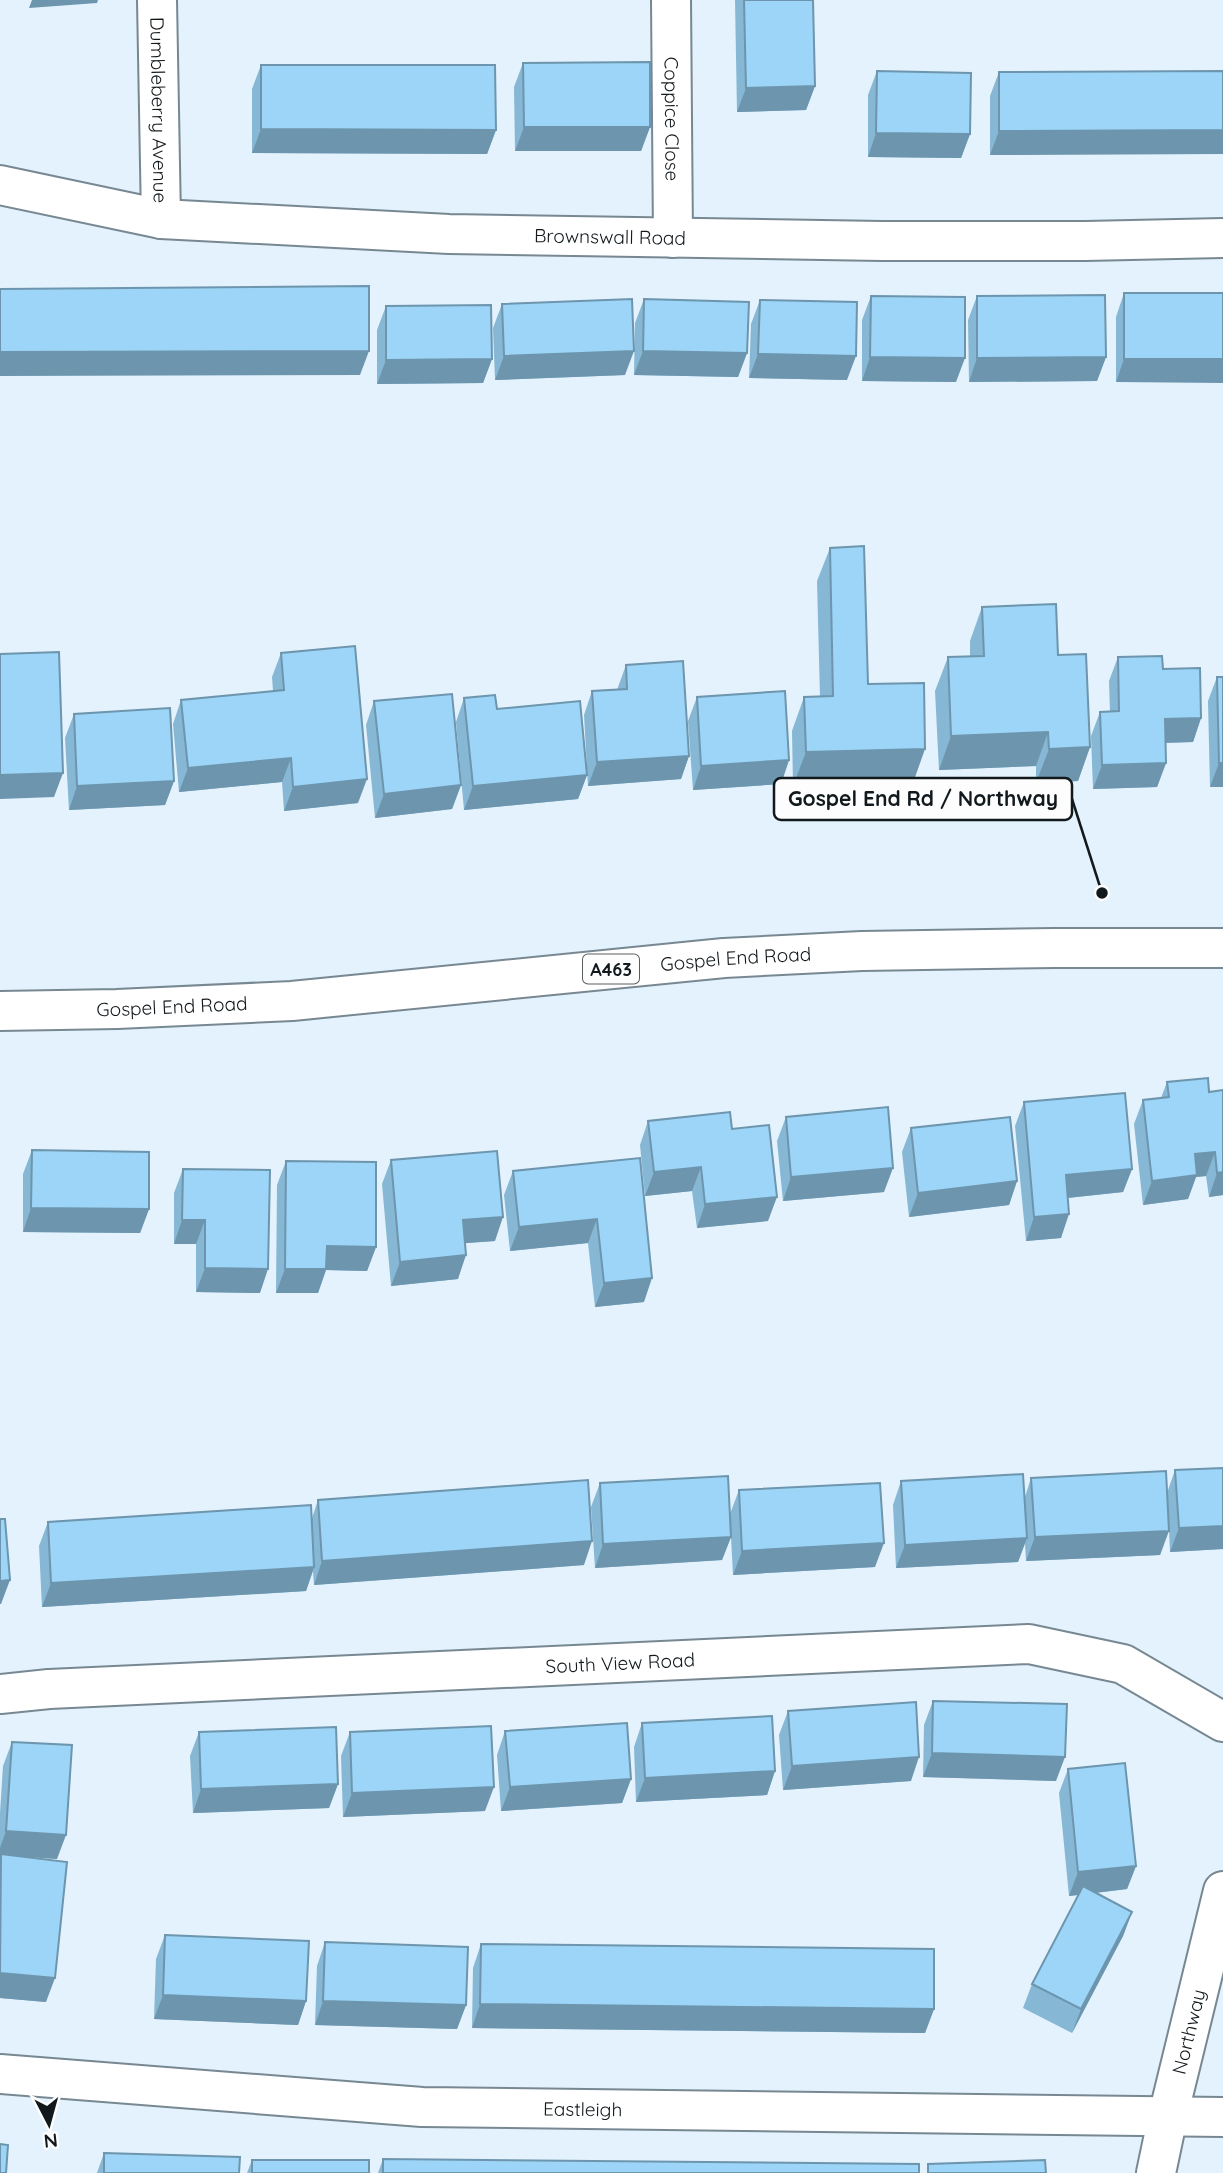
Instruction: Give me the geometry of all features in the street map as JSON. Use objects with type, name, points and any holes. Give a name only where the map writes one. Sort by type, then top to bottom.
[{"type":"street","name":"Dumbleberry Avenue","points":[[157,0],[161,219]]},
{"type":"street","name":"Coppice Close","points":[[671,0],[673,238]]},
{"type":"street","name":"Brownswall Road","points":[[0,185],[161,219],[449,234],[881,241],[1223,238]]},
{"type":"street","name":"Gospel End Road","points":[[0,1011],[292,1002],[738,957],[862,951],[1223,948]]},
{"type":"street","name":"South View Road","points":[[0,1694],[76,1688],[1030,1644],[1123,1664],[1223,1722]]},
{"type":"street","name":"Northway","points":[[1156,2173],[1223,1891]]},
{"type":"street","name":"Eastleigh","points":[[0,2074],[422,2108],[1223,2117]]},
{"type":"building","points":[[744,0],[813,0],[815,86],[746,88]]},
{"type":"building","points":[[650,62],[650,127],[524,127],[523,63]]},
{"type":"building","points":[[261,65],[495,65],[496,130],[261,129]]},
{"type":"building","points":[[877,71],[971,73],[970,134],[876,133]]},
{"type":"building","points":[[1223,71],[1223,130],[999,131],[999,72]]},
{"type":"building","points":[[369,286],[369,351],[0,352],[0,289]]},
{"type":"building","points":[[1124,293],[1223,293],[1223,359],[1124,359]]},
{"type":"building","points":[[1105,295],[1106,357],[977,358],[977,296]]},
{"type":"building","points":[[871,296],[965,297],[965,358],[870,357]]},
{"type":"building","points":[[632,299],[634,351],[504,356],[502,304]]},
{"type":"building","points":[[644,299],[749,302],[747,353],[643,351]]},
{"type":"building","points":[[760,300],[857,302],[856,356],[758,354]]},
{"type":"building","points":[[491,305],[492,359],[386,360],[386,306]]},
{"type":"building","points":[[864,546],[868,684],[924,683],[925,749],[806,752],[804,697],[833,696],[830,548]]},
{"type":"building","points":[[1056,604],[1058,655],[1086,654],[1090,747],[1049,749],[1048,732],[951,736],[948,657],[984,656],[982,607]]},
{"type":"building","points":[[355,646],[367,779],[293,787],[291,758],[188,768],[181,700],[284,690],[281,653]]},
{"type":"building","points":[[59,652],[63,773],[0,775],[0,654]]},
{"type":"building","points":[[1162,656],[1163,669],[1200,668],[1201,718],[1165,719],[1166,763],[1102,765],[1100,712],[1119,711],[1118,657]]},
{"type":"building","points":[[683,661],[689,756],[597,762],[592,691],[627,689],[626,665]]},
{"type":"building","points":[[1217,677],[1223,677],[1223,763],[1219,763]]},
{"type":"building","points":[[785,691],[789,760],[701,766],[697,697]]},
{"type":"building","points":[[452,694],[461,785],[384,794],[374,701]]},
{"type":"building","points":[[495,695],[497,709],[580,701],[587,775],[473,786],[464,698]]},
{"type":"building","points":[[170,708],[174,781],[77,786],[74,714]]},
{"type":"building","points":[[1208,1078],[1209,1092],[1223,1090],[1223,1172],[1217,1173],[1215,1152],[1195,1154],[1197,1175],[1152,1181],[1143,1100],[1169,1097],[1167,1082]]},
{"type":"building","points":[[1125,1093],[1132,1169],[1066,1175],[1069,1214],[1034,1217],[1024,1102]]},
{"type":"building","points":[[888,1107],[893,1168],[791,1177],[786,1117]]},
{"type":"building","points":[[730,1112],[732,1129],[769,1125],[777,1197],[705,1204],[701,1167],[654,1172],[648,1121]]},
{"type":"building","points":[[1010,1117],[1017,1181],[918,1193],[911,1128]]},
{"type":"building","points":[[32,1150],[149,1152],[149,1209],[31,1208]]},
{"type":"building","points":[[497,1151],[503,1217],[463,1220],[466,1255],[400,1262],[391,1160]]},
{"type":"building","points":[[640,1158],[652,1278],[604,1283],[597,1219],[519,1227],[513,1171]]},
{"type":"building","points":[[286,1161],[376,1162],[376,1247],[327,1246],[326,1269],[285,1269]]},
{"type":"building","points":[[183,1169],[270,1170],[268,1269],[205,1268],[205,1220],[182,1220]]},
{"type":"building","points":[[1223,1468],[1223,1526],[1179,1528],[1175,1470]]},
{"type":"building","points":[[1166,1471],[1169,1531],[1035,1537],[1031,1478]]},
{"type":"building","points":[[1023,1474],[1027,1538],[905,1545],[901,1481]]},
{"type":"building","points":[[728,1476],[731,1537],[603,1544],[600,1483]]},
{"type":"building","points":[[588,1480],[592,1541],[322,1561],[318,1500]]},
{"type":"building","points":[[880,1483],[884,1543],[742,1551],[739,1490]]},
{"type":"building","points":[[311,1505],[314,1567],[51,1583],[48,1522]]},
{"type":"building","points":[[0,1519],[5,1519],[10,1580],[0,1581]]},
{"type":"building","points":[[933,1701],[1067,1704],[1065,1757],[932,1753]]},
{"type":"building","points":[[916,1702],[919,1757],[792,1766],[788,1711]]},
{"type":"building","points":[[772,1716],[775,1771],[645,1778],[642,1723]]},
{"type":"building","points":[[627,1723],[631,1779],[510,1787],[505,1731]]},
{"type":"building","points":[[491,1726],[494,1787],[352,1793],[350,1732]]},
{"type":"building","points":[[336,1727],[338,1784],[201,1789],[199,1732]]},
{"type":"building","points":[[12,1742],[72,1745],[66,1835],[6,1831]]},
{"type":"building","points":[[1125,1763],[1136,1866],[1078,1872],[1068,1769]]},
{"type":"building","points":[[1,1854],[67,1862],[55,1978],[0,1973]]},
{"type":"building","points":[[1083,1886],[1132,1912],[1081,2009],[1032,1984]]},
{"type":"building","points":[[165,1935],[309,1941],[306,2001],[163,1995]]},
{"type":"building","points":[[325,1942],[468,1947],[466,2005],[323,2001]]},
{"type":"building","points":[[481,1944],[934,1949],[934,2009],[480,2004]]},
{"type":"building","points":[[0,2144],[8,2145],[6,2173],[0,2173]]},
{"type":"building","points":[[104,2153],[240,2157],[239,2173],[104,2173]]},
{"type":"building","points":[[383,2159],[919,2164],[919,2173],[383,2173]]},
{"type":"building","points":[[252,2160],[369,2160],[369,2173],[252,2173]]},
{"type":"building","points":[[1045,2160],[1046,2173],[928,2173],[928,2164]]},
{"type":"place","name":"Gospel End Rd / Northway","points":[[1102,893]]}]
